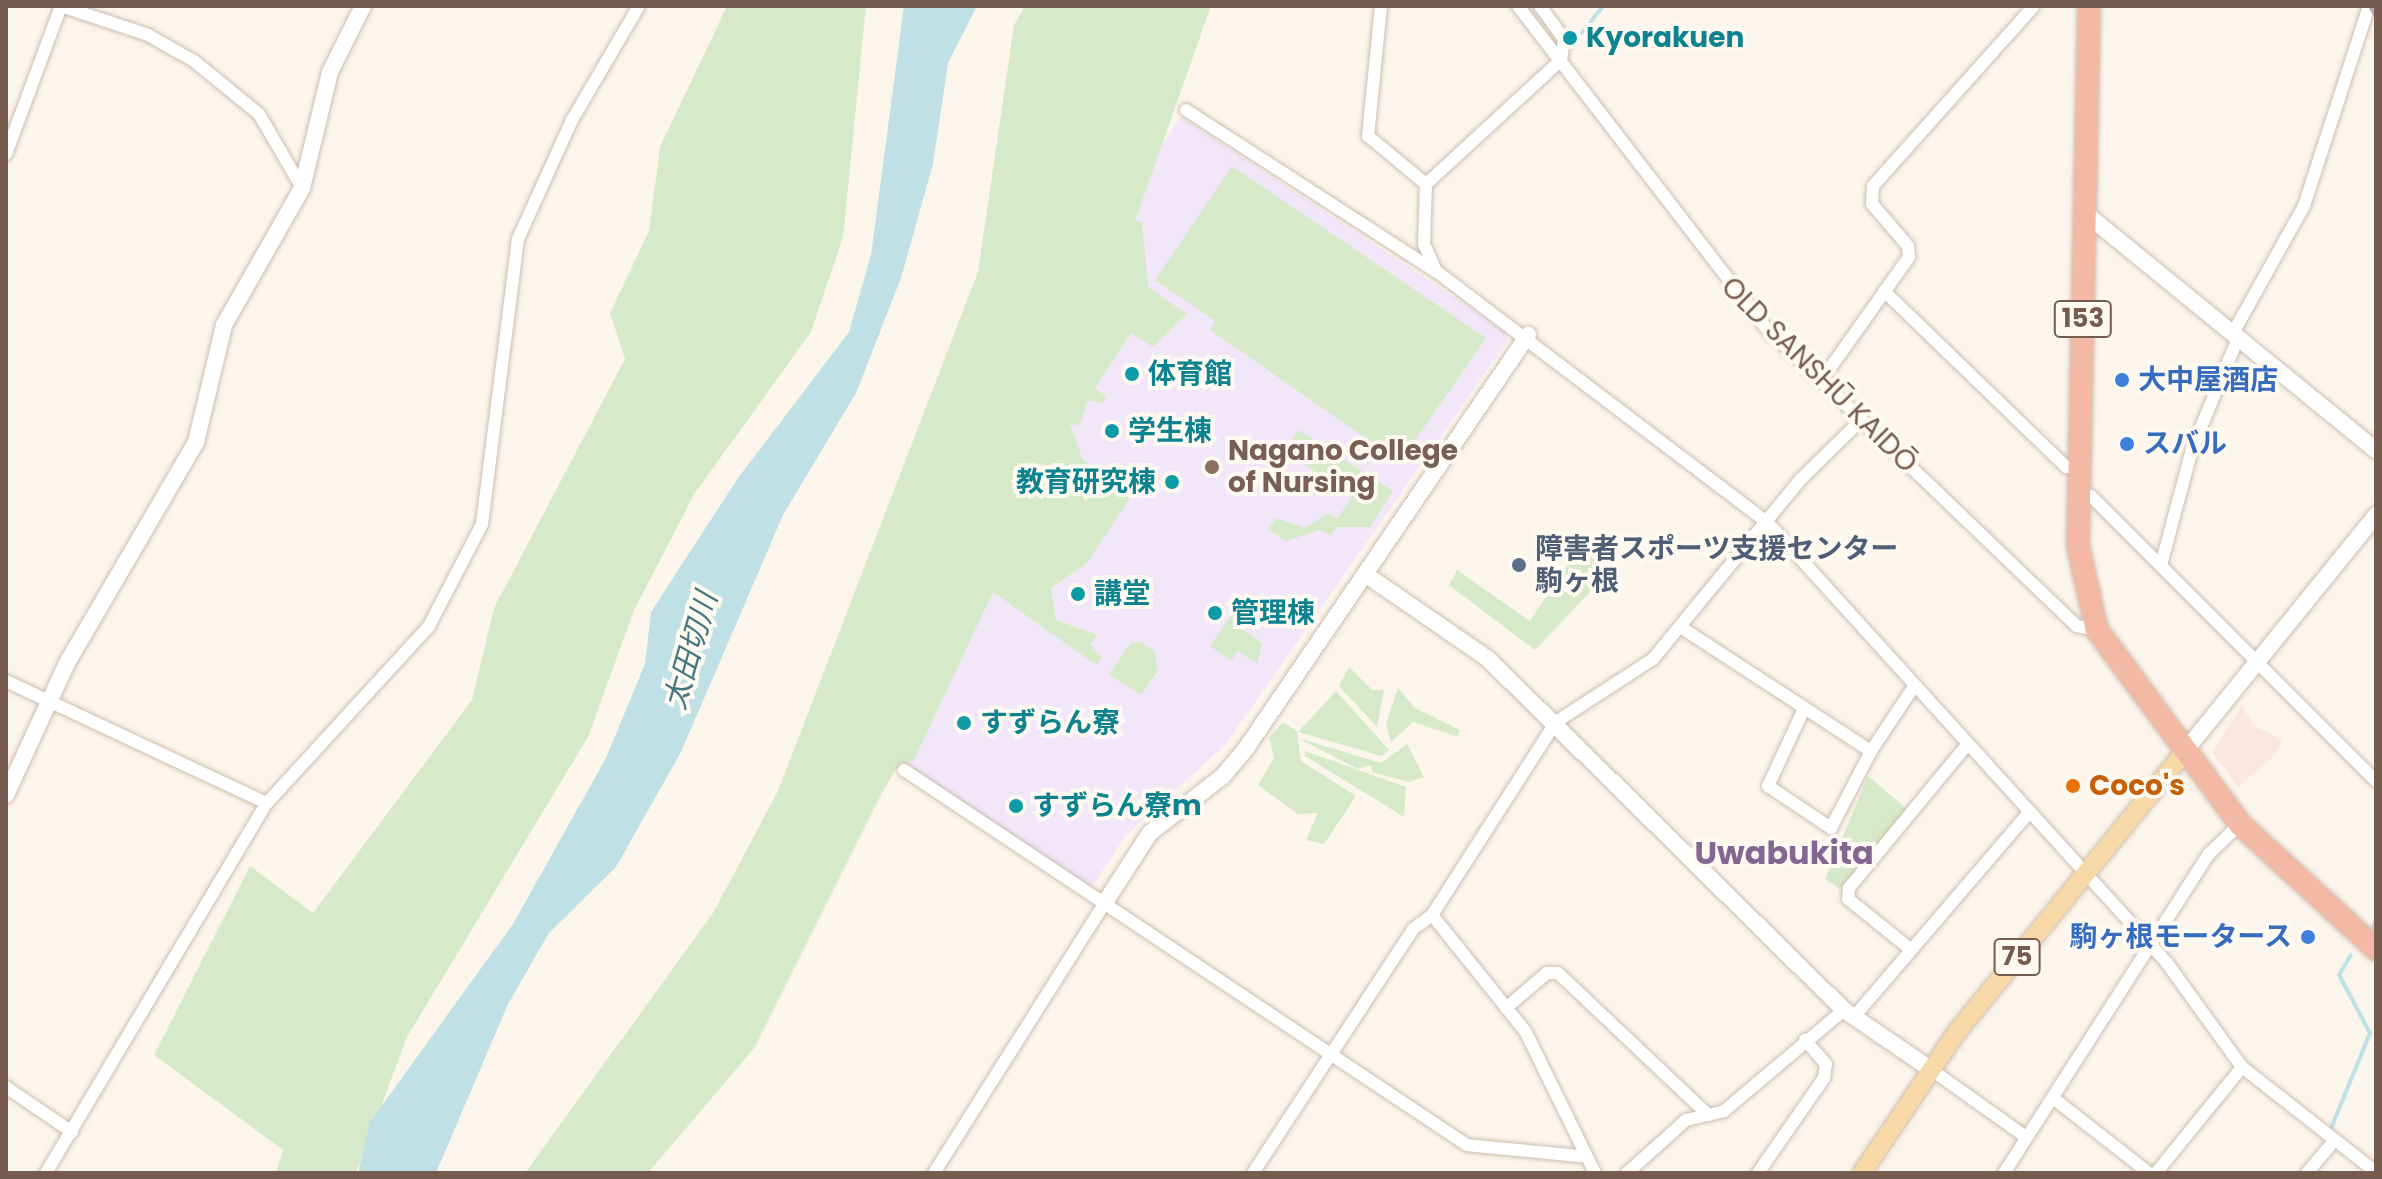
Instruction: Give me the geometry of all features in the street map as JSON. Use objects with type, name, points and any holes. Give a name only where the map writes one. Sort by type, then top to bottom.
[{"type":"highway","name":"153","points":[[2089,6],[2079,494],[2082,574],[2097,630],[2240,824],[2376,949]]},
{"type":"main road","name":"75","points":[[1862,1173],[1929,1068],[2185,751]]},
{"type":"street","points":[[6,154],[61,6],[148,35],[194,61],[259,114],[302,188]]},
{"type":"street","points":[[6,795],[48,702],[196,442],[224,325],[302,188],[330,72],[363,6]]},
{"type":"street","points":[[46,1173],[267,803],[429,626],[482,524],[518,239],[572,120],[639,6]]},
{"type":"street","points":[[1381,6],[1368,136],[1426,184]]},
{"type":"street","name":"OLD SANSHŪ KAIDŌ","points":[[1518,6],[1725,282],[1821,381],[2077,626],[2097,630]]},
{"type":"street","points":[[1436,271],[1424,244],[1426,184],[1561,60],[1564,39],[1540,6]]},
{"type":"street","points":[[1821,381],[1909,257],[1908,246],[1872,204],[1873,186],[2034,6]]},
{"type":"street","points":[[2161,565],[2192,449],[2236,335],[2304,206],[2369,6]]},
{"type":"street","points":[[1186,110],[1436,271],[1528,335],[1769,524],[1913,688],[2153,950],[2242,1067],[2333,1142],[2376,1172]]},
{"type":"street","points":[[2085,213],[2376,450]]},
{"type":"street","points":[[1884,291],[2066,467],[2079,467]]},
{"type":"street","points":[[934,1173],[1150,833],[1223,776],[1247,747],[1528,335]]},
{"type":"street","points":[[1253,1173],[1413,929],[1432,915],[1556,722],[1617,688],[1682,628],[1769,524],[1801,479],[1861,420]]},
{"type":"street","points":[[2079,494],[2091,496],[2259,659],[2376,781]]},
{"type":"street","points":[[2185,751],[2376,515]]},
{"type":"street","points":[[1365,574],[1488,659],[1556,722],[1849,1014],[2027,1138]]},
{"type":"street","points":[[1682,628],[1803,711],[1871,751]]},
{"type":"street","points":[[6,681],[48,702],[186,759],[267,803]]},
{"type":"street","points":[[1803,711],[1768,786],[1831,828],[1871,751],[1913,688]]},
{"type":"street","points":[[1909,948],[1848,899],[1849,888],[1966,746]]},
{"type":"street","points":[[904,770],[1467,1145],[1580,1156]]},
{"type":"street","points":[[1627,1173],[1665,1134],[1724,1111],[1805,1040],[1849,1014],[2028,814]]},
{"type":"street","points":[[2004,1173],[2153,950],[2209,854],[2240,824]]},
{"type":"street","points":[[1432,915],[1525,1031],[1580,1156],[1595,1173]]},
{"type":"street","points":[[1506,1008],[1547,973],[1558,973],[1708,1115]]},
{"type":"street","points":[[1758,1173],[1824,1078],[1826,1064],[1805,1040]]},
{"type":"street","points":[[2163,1171],[2242,1067]]},
{"type":"street","points":[[6,1087],[72,1132]]},
{"type":"street","points":[[2053,1098],[2149,1173]]},
{"type":"street","points":[[2307,1173],[2333,1142]]},
{"type":"shaded area","name":"Nagano College of Nursing","points":[[1181,117],[1504,330],[1508,340],[1226,744],[1126,835],[1090,890],[887,754],[1132,189]]},
{"type":"shaded area","points":[[2242,706],[2255,727],[2282,739],[2276,754],[2238,787],[2212,752]]},
{"type":"green space","points":[[727,6],[866,6],[843,237],[811,332],[695,493],[634,610],[588,737],[407,1037],[356,1173],[276,1173],[283,1150],[154,1055],[250,866],[313,913],[472,700],[494,608],[625,359],[610,313],[649,231],[660,147]]},
{"type":"green space","points":[[1025,6],[1211,6],[1135,221],[1142,222],[1148,287],[1187,314],[1153,347],[1131,333],[1095,388],[1106,397],[1103,403],[1088,400],[1080,425],[1070,424],[1083,460],[1114,479],[1119,469],[1142,480],[1087,563],[1051,588],[1056,620],[1097,635],[1090,645],[1102,657],[1096,665],[993,592],[914,760],[898,766],[884,789],[755,1047],[648,1173],[525,1173],[713,913],[778,791],[978,272],[1014,25]]},
{"type":"green space","points":[[1232,166],[1486,338],[1400,462],[1210,330],[1215,321],[1155,280]]},
{"type":"green space","points":[[1298,430],[1393,491],[1370,527],[1337,527],[1331,536],[1320,530],[1286,541],[1268,529],[1276,518],[1305,528],[1328,513],[1337,519],[1352,497],[1285,451]]},
{"type":"green space","points":[[1580,545],[1612,569],[1535,650],[1449,585],[1457,570],[1530,621]]},
{"type":"green space","points":[[1243,599],[1251,604],[1238,626],[1262,643],[1257,664],[1238,651],[1231,661],[1210,646]]},
{"type":"green space","points":[[1141,642],[1154,651],[1158,671],[1141,695],[1109,674],[1131,643]]},
{"type":"green space","points":[[1349,667],[1372,690],[1384,690],[1377,727],[1339,686]]},
{"type":"green space","points":[[1398,688],[1415,708],[1460,730],[1458,737],[1413,722],[1391,742],[1386,724]]},
{"type":"green space","points":[[1336,691],[1389,750],[1382,756],[1298,732]]},
{"type":"green space","points":[[1283,722],[1297,731],[1301,761],[1356,796],[1324,844],[1306,840],[1318,813],[1298,814],[1258,785],[1274,758],[1269,737]]},
{"type":"green space","points":[[1298,738],[1381,763],[1407,744],[1424,777],[1409,782],[1372,772],[1371,765],[1358,769]]},
{"type":"green space","points":[[1305,751],[1406,787],[1404,817],[1305,756]]},
{"type":"green space","points":[[1868,776],[1908,810],[1840,889],[1825,879]]},
{"type":"water","name":"太田切川","points":[[904,6],[977,6],[948,63],[933,164],[901,278],[856,393],[783,515],[681,752],[616,867],[549,933],[508,1004],[436,1173],[358,1173],[370,1122],[513,924],[606,758],[645,664],[651,612],[738,478],[849,332],[871,255]]},
{"type":"waterway","points":[[1582,33],[1603,6]]},
{"type":"waterway","points":[[2373,927],[2376,920]]},
{"type":"waterway","points":[[2330,1131],[2370,1033],[2339,975],[2351,955]]},
{"type":"railway","points":[[2370,6],[2376,17]]},
{"type":"place","name":"Kyorakuen","points":[[1570,38]]},
{"type":"place","name":"体育館","points":[[1132,374]]},
{"type":"place","name":"大中屋酒店","points":[[2122,380]]},
{"type":"place","name":"学生棟","points":[[1112,431]]},
{"type":"place","name":"スバル","points":[[2127,444]]},
{"type":"place","name":"Nagano College of Nursing","points":[[1212,467]]},
{"type":"place","name":"教育研究棟","points":[[1172,482]]},
{"type":"place","name":"障害者スポーツ支援センター 駒ヶ根","points":[[1519,565]]},
{"type":"place","name":"講堂","points":[[1078,594]]},
{"type":"place","name":"管理棟","points":[[1215,613]]},
{"type":"place","name":"すずらん寮","points":[[964,723]]},
{"type":"place","name":"Coco's","points":[[2073,786]]},
{"type":"place","name":"すずらん寮m","points":[[1016,806]]},
{"type":"place","name":"駒ヶ根モータース","points":[[2308,937]]},
{"type":"district","name":"Uwabukita","points":[[1784,853]]}]
